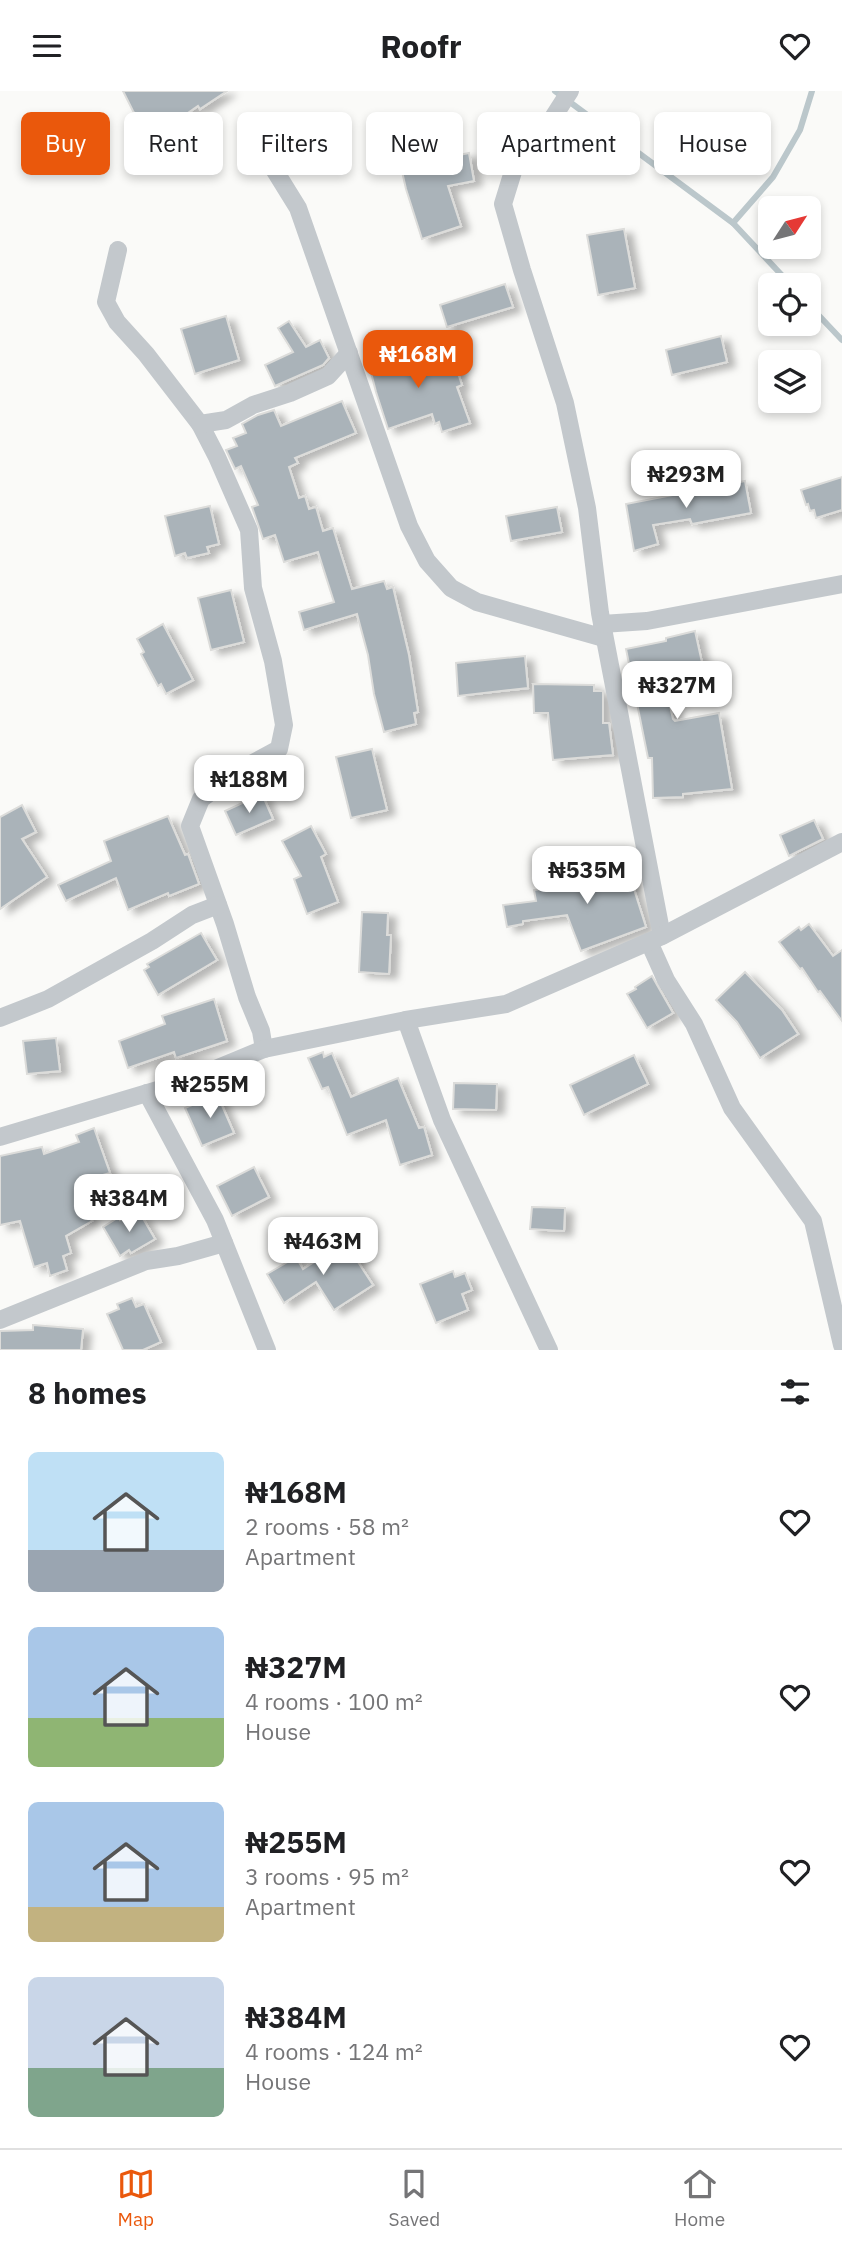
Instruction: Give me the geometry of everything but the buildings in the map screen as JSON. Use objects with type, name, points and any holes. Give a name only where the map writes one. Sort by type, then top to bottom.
[{"type":"street","points":[[570,91],[552,119],[515,165],[503,204],[565,403],[587,507],[603,631],[656,939],[666,980],[694,1024],[732,1108],[813,1221],[841,1338]]},
{"type":"street","points":[[278,175],[298,208],[409,526],[427,561],[451,588],[477,602],[603,631],[842,585]]},
{"type":"street","points":[[118,250],[106,302],[117,322],[201,424],[249,530],[253,588],[273,661],[284,725],[279,749],[240,770],[201,799],[190,826],[247,997],[261,1031],[264,1049]]},
{"type":"street","points":[[201,424],[226,419],[253,405],[290,393],[328,376],[349,353]]},
{"type":"street","points":[[0,1137],[184,1082],[264,1049],[405,1020],[506,1004],[656,939],[842,842]]},
{"type":"street","points":[[0,1018],[48,999],[152,941],[192,915],[218,905]]},
{"type":"street","points":[[405,1020],[442,1119],[549,1350]]},
{"type":"street","points":[[147,1093],[215,1220],[267,1350]]},
{"type":"street","points":[[0,1320],[146,1261],[178,1256],[224,1243]]},
{"type":"waterway","points":[[555,91],[733,223],[780,273]]},
{"type":"waterway","points":[[733,223],[773,177],[800,130],[812,91]]},
{"type":"waterway","points":[[821,318],[842,340]]}]
